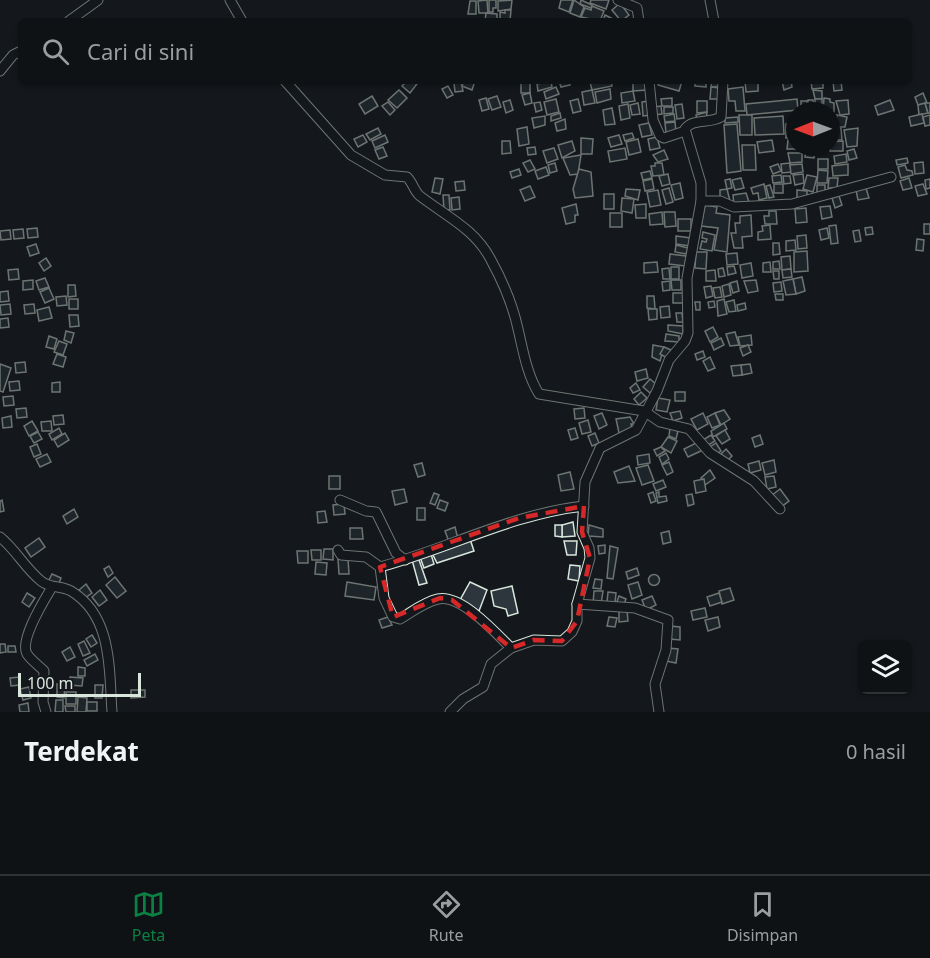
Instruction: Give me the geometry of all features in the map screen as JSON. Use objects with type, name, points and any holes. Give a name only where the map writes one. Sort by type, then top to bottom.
[{"type":"street","points":[[73,18],[98,0]]},
{"type":"street","points":[[230,0],[240,18]]},
{"type":"street","points":[[618,0],[637,8],[639,18]]},
{"type":"street","points":[[710,0],[713,18]]},
{"type":"street","points":[[0,71],[13,55],[18,52]]},
{"type":"street","points":[[288,84],[351,154],[385,175],[407,177],[418,194],[462,224],[476,238],[491,258],[502,284],[518,328],[523,354],[539,394],[644,411],[660,423],[689,429],[710,453],[753,481],[780,509]]},
{"type":"street","points":[[649,84],[653,120],[660,136],[664,138],[685,130],[687,125],[692,123],[714,121],[721,117],[723,84]]},
{"type":"street","points":[[450,712],[463,699],[483,687],[491,664],[511,648],[534,640],[562,641],[568,638],[577,621],[577,604],[590,558],[589,548],[582,532],[585,482],[598,451],[604,444],[636,430],[644,411],[657,391],[669,360],[685,341],[688,333],[687,278],[701,201],[701,183],[685,130]]},
{"type":"street","points":[[701,201],[720,201],[734,207],[792,204],[827,196],[869,180],[891,177]]},
{"type":"street","points":[[340,500],[366,511],[376,512],[383,521],[396,553],[405,560]]},
{"type":"street","points":[[380,567],[519,518],[550,510],[584,506]]},
{"type":"street","points":[[0,537],[13,548],[32,572],[52,587],[72,591],[99,620],[111,673],[112,712]]},
{"type":"street","points":[[338,550],[340,555],[366,556],[380,567],[384,598],[393,618],[400,619],[424,604],[440,598],[452,600],[469,609],[511,648]]},
{"type":"street","points":[[46,712],[43,698],[44,671],[27,654],[25,648],[34,618],[52,587]]},
{"type":"street","points":[[577,604],[635,608],[668,620],[666,650],[655,684],[659,712]]},
{"type":"highlighted area","points":[[584,506],[582,532],[590,558],[577,621],[562,641],[534,640],[511,648],[452,600],[440,598],[393,617],[380,567],[519,518]]},
{"type":"building","points":[[487,0],[488,13],[479,13],[478,1]]},
{"type":"building","points":[[489,0],[496,0],[496,8],[493,8],[493,12],[489,12]]},
{"type":"building","points":[[512,0],[511,9],[498,11],[498,1]]},
{"type":"building","points":[[561,0],[573,0],[569,12],[559,8]]},
{"type":"building","points":[[574,0],[584,7],[580,17],[570,13]]},
{"type":"building","points":[[581,0],[592,5],[591,8],[580,4]]},
{"type":"building","points":[[591,0],[609,0],[606,9],[590,3]]},
{"type":"building","points":[[470,1],[476,1],[476,14],[468,14]]},
{"type":"building","points":[[620,3],[629,15],[619,18],[612,10]]},
{"type":"building","points":[[592,6],[604,11],[601,18],[581,17],[585,8],[591,10]]},
{"type":"building","points":[[505,10],[511,10],[510,18],[500,18],[500,12],[505,13]]},
{"type":"building","points":[[486,13],[497,14],[497,18],[485,18]]},
{"type":"building","points":[[404,84],[417,84],[410,93],[402,86]]},
{"type":"building","points":[[454,84],[461,84],[463,91],[455,92]]},
{"type":"building","points":[[463,84],[474,84],[472,90],[462,86]]},
{"type":"building","points":[[521,84],[530,84],[530,93],[521,93]]},
{"type":"building","points":[[537,84],[552,84],[552,87],[538,91]]},
{"type":"building","points":[[590,84],[612,84],[612,86],[592,90]]},
{"type":"building","points":[[633,84],[646,84],[647,90],[633,91]]},
{"type":"building","points":[[658,84],[681,84],[679,91]]},
{"type":"building","points":[[695,84],[706,84],[706,87],[695,86]]},
{"type":"building","points":[[712,84],[722,84],[722,86],[711,87]]},
{"type":"building","points":[[745,84],[758,84],[758,91],[746,92]]},
{"type":"building","points":[[783,84],[792,84],[792,87],[784,90]]},
{"type":"building","points":[[811,84],[823,84],[823,88],[812,89]]},
{"type":"building","points":[[833,84],[841,84],[842,90],[834,91]]},
{"type":"building","points":[[448,86],[453,95],[447,98],[442,89]]},
{"type":"building","points":[[556,87],[559,94],[546,99],[544,92]]},
{"type":"building","points":[[711,87],[720,88],[721,99],[710,99]]},
{"type":"building","points":[[743,87],[745,111],[736,111],[735,101],[729,101],[728,89]]},
{"type":"building","points":[[610,89],[611,99],[597,103],[595,92]]},
{"type":"building","points":[[399,90],[407,98],[397,108],[388,100]]},
{"type":"building","points":[[592,90],[595,103],[584,105],[582,92]]},
{"type":"building","points":[[813,90],[822,91],[822,99],[815,99]]},
{"type":"building","points":[[633,91],[635,101],[622,103],[621,93]]},
{"type":"building","points":[[530,93],[532,103],[525,105],[522,95]]},
{"type":"building","points":[[923,93],[927,103],[918,105],[915,97]]},
{"type":"building","points":[[372,96],[378,106],[365,114],[359,104]]},
{"type":"building","points":[[497,96],[501,107],[492,110],[488,99]]},
{"type":"building","points":[[486,98],[489,109],[482,111],[479,100]]},
{"type":"building","points":[[672,98],[672,106],[662,106],[661,99]]},
{"type":"building","points":[[556,99],[559,112],[547,115],[544,102]]},
{"type":"building","points":[[578,99],[581,111],[573,113],[570,101]]},
{"type":"building","points":[[797,99],[797,102],[786,102],[786,111],[747,115],[746,104]]},
{"type":"building","points":[[510,100],[513,110],[506,113],[503,102]]},
{"type":"building","points":[[848,100],[849,114],[840,115],[840,102],[836,101]]},
{"type":"building","points":[[890,100],[894,110],[878,115],[875,106]]},
{"type":"building","points":[[649,101],[651,115],[643,116],[642,102]]},
{"type":"building","points":[[697,101],[707,101],[707,112],[697,113]]},
{"type":"building","points":[[388,102],[395,110],[390,115],[382,106]]},
{"type":"building","points":[[540,102],[542,110],[536,112],[534,103]]},
{"type":"building","points":[[638,103],[640,114],[632,115],[630,105]]},
{"type":"building","points":[[925,103],[928,113],[919,115],[918,105]]},
{"type":"building","points":[[925,103],[930,103],[930,113],[928,113]]},
{"type":"building","points":[[628,104],[630,118],[621,120],[619,106]]},
{"type":"building","points":[[682,104],[684,118],[677,119],[675,105]]},
{"type":"building","points":[[661,106],[662,114],[654,115],[654,107]]},
{"type":"building","points":[[664,107],[673,107],[673,113],[664,114]]},
{"type":"building","points":[[612,108],[615,124],[605,125],[603,110]]},
{"type":"building","points":[[707,112],[706,120],[697,120],[696,115]]},
{"type":"building","points":[[560,113],[561,118],[551,121],[551,116]]},
{"type":"building","points":[[674,114],[675,121],[665,122],[664,116]]},
{"type":"building","points":[[922,114],[924,123],[911,126],[909,117]]},
{"type":"building","points":[[739,115],[752,115],[752,135],[740,135]]},
{"type":"building","points":[[930,115],[930,125],[925,126],[923,117]]},
{"type":"building","points":[[545,116],[545,125],[534,128],[532,118]]},
{"type":"building","points":[[783,116],[784,134],[755,135],[754,118]]},
{"type":"building","points":[[840,116],[847,117],[845,127],[840,127]]},
{"type":"building","points":[[738,117],[738,122],[725,123],[725,118]]},
{"type":"building","points":[[565,119],[566,129],[557,131],[555,123]]},
{"type":"building","points":[[675,122],[676,132],[666,133],[665,123]]},
{"type":"building","points":[[649,123],[652,135],[642,137],[639,125]]},
{"type":"building","points":[[737,124],[741,171],[727,173],[724,125]]},
{"type":"building","points":[[527,127],[529,144],[519,146],[517,129]]},
{"type":"building","points":[[378,128],[381,134],[370,140],[366,134]]},
{"type":"building","points":[[858,128],[857,146],[847,147],[844,130]]},
{"type":"building","points":[[632,133],[634,138],[625,141],[623,135]]},
{"type":"building","points":[[363,135],[367,142],[358,147],[354,139]]},
{"type":"building","points":[[385,135],[388,142],[375,148],[372,141]]},
{"type":"building","points":[[619,135],[622,144],[611,147],[608,138]]},
{"type":"building","points":[[657,137],[660,148],[650,150],[648,139]]},
{"type":"building","points":[[581,138],[593,139],[592,154],[581,154]]},
{"type":"building","points":[[638,139],[641,152],[629,155],[626,142]]},
{"type":"building","points":[[772,140],[774,151],[759,153],[757,142]]},
{"type":"building","points":[[502,141],[510,141],[511,153],[502,154]]},
{"type":"building","points":[[572,141],[575,151],[562,158],[558,145]]},
{"type":"building","points":[[840,141],[843,141],[843,151],[840,151]]},
{"type":"building","points":[[742,145],[755,145],[756,170],[743,170]]},
{"type":"building","points":[[383,147],[387,156],[379,159],[375,150]]},
{"type":"building","points":[[535,147],[536,154],[528,155],[527,148]]},
{"type":"building","points":[[554,148],[558,159],[547,163],[543,151]]},
{"type":"building","points":[[625,148],[627,159],[610,162],[608,151]]},
{"type":"building","points":[[854,149],[857,158],[849,160],[847,151]]},
{"type":"building","points":[[664,150],[668,159],[658,162],[653,155]]},
{"type":"building","points":[[846,154],[847,162],[835,164],[834,156]]},
{"type":"building","points":[[581,155],[578,174],[570,175],[563,158]]},
{"type":"building","points":[[789,156],[802,156],[802,162],[790,163]]},
{"type":"building","points":[[907,158],[908,163],[897,165],[896,160]]},
{"type":"building","points":[[818,159],[828,159],[828,169],[818,169]]},
{"type":"building","points":[[530,160],[535,169],[528,172],[523,163]]},
{"type":"building","points":[[923,162],[924,173],[915,174],[914,163]]},
{"type":"building","points":[[555,163],[557,171],[550,173],[548,165]]},
{"type":"building","points":[[655,163],[662,163],[664,175],[653,176],[651,166],[655,166]]},
{"type":"building","points":[[790,163],[791,172],[782,173],[781,164]]},
{"type":"building","points":[[778,164],[781,171],[773,174],[770,167]]},
{"type":"building","points":[[802,164],[803,172],[791,174],[790,165]]},
{"type":"building","points":[[848,164],[848,175],[833,176],[832,166]]},
{"type":"building","points":[[905,165],[913,175],[901,178],[898,167]]},
{"type":"building","points":[[546,167],[549,175],[538,179],[535,171]]},
{"type":"building","points":[[519,169],[521,175],[512,178],[510,172]]},
{"type":"building","points":[[579,169],[591,172],[593,196],[575,198],[573,189]]},
{"type":"building","points":[[818,170],[828,171],[827,183],[817,183]]},
{"type":"building","points":[[650,171],[652,178],[643,180],[641,173]]},
{"type":"building","points":[[668,174],[670,184],[662,186],[659,176]]},
{"type":"building","points":[[803,174],[804,183],[795,185],[793,175]]},
{"type":"building","points":[[781,175],[782,182],[773,183],[772,176]]},
{"type":"building","points":[[807,175],[817,177],[813,192],[803,189]]},
{"type":"building","points":[[783,176],[790,176],[791,183],[784,184]]},
{"type":"building","points":[[435,178],[443,179],[440,194],[432,192]]},
{"type":"building","points":[[741,178],[744,188],[735,190],[732,180]]},
{"type":"building","points":[[829,178],[838,178],[837,188],[828,188]]},
{"type":"building","points":[[909,178],[912,188],[903,190],[900,181]]},
{"type":"building","points":[[652,179],[654,189],[645,191],[643,181]]},
{"type":"building","points":[[730,179],[732,188],[727,189],[725,180]]},
{"type":"building","points":[[930,179],[930,188],[926,189],[925,180]]},
{"type":"building","points":[[464,181],[465,190],[456,191],[455,182]]},
{"type":"building","points":[[680,183],[683,198],[675,200],[671,185]]},
{"type":"building","points":[[764,184],[767,198],[759,200],[758,193],[753,194],[751,188]]},
{"type":"building","points":[[774,184],[783,184],[783,193],[774,193]]},
{"type":"building","points":[[923,184],[927,194],[918,196],[915,186]]},
{"type":"building","points":[[770,185],[774,197],[769,198],[766,186]]},
{"type":"building","points":[[817,185],[825,185],[825,194],[817,194]]},
{"type":"building","points":[[530,186],[535,197],[525,201],[520,190]]},
{"type":"building","points":[[669,188],[673,202],[666,204],[662,190]]},
{"type":"building","points":[[866,188],[869,198],[858,200],[856,190]]},
{"type":"building","points":[[626,189],[640,190],[638,200],[625,196]]},
{"type":"building","points":[[727,189],[730,201],[720,201],[720,190]]},
{"type":"building","points":[[658,190],[661,205],[650,207],[647,192]]},
{"type":"building","points":[[797,190],[807,191],[807,199],[797,199]]},
{"type":"building","points":[[746,193],[749,202],[734,207],[733,195]]},
{"type":"building","points":[[604,194],[614,194],[614,209],[604,209]]},
{"type":"building","points":[[443,195],[449,195],[450,210],[444,210]]},
{"type":"building","points":[[839,196],[842,205],[835,208],[832,198]]},
{"type":"building","points":[[459,197],[460,209],[452,210],[451,198]]},
{"type":"building","points":[[622,198],[634,199],[632,213],[621,211]]},
{"type":"building","points":[[576,204],[578,215],[575,215],[575,222],[566,224],[562,208]]},
{"type":"building","points":[[646,204],[646,218],[636,218],[635,205]]},
{"type":"building","points":[[705,205],[717,207],[716,213],[730,215],[727,252],[714,250],[718,228],[701,226]]},
{"type":"building","points":[[830,206],[832,217],[822,219],[820,207]]},
{"type":"building","points":[[806,208],[807,222],[796,223],[795,209]]},
{"type":"building","points":[[769,211],[776,211],[777,224],[765,224],[764,216],[769,216]]},
{"type":"building","points":[[662,212],[663,224],[650,225],[649,214]]},
{"type":"building","points":[[664,212],[675,212],[676,226],[665,227]]},
{"type":"building","points":[[610,213],[622,213],[622,227],[610,227]]},
{"type":"building","points":[[751,215],[752,236],[742,237],[743,248],[734,248],[731,233],[736,233],[735,223],[740,223],[740,216]]},
{"type":"building","points":[[678,219],[691,219],[691,231],[678,231]]},
{"type":"building","points":[[924,224],[930,224],[930,234],[924,234]]},
{"type":"building","points":[[770,225],[771,239],[758,240],[758,232],[763,231],[762,226]]},
{"type":"building","points":[[836,225],[838,243],[831,244],[829,226]]},
{"type":"building","points":[[872,227],[873,234],[866,235],[865,228]]},
{"type":"building","points":[[37,228],[38,237],[28,238],[27,229]]},
{"type":"building","points":[[827,228],[829,238],[821,240],[819,230]]},
{"type":"building","points":[[23,229],[24,238],[14,239],[13,230]]},
{"type":"building","points":[[10,230],[11,239],[1,240],[0,231]]},
{"type":"building","points":[[859,230],[861,241],[855,242],[853,231]]},
{"type":"building","points":[[703,232],[715,235],[712,251],[700,249],[702,241],[706,242],[707,239],[702,238]]},
{"type":"building","points":[[806,235],[807,248],[798,249],[797,236]]},
{"type":"building","points":[[676,236],[691,238],[690,246],[676,244]]},
{"type":"building","points":[[917,239],[924,240],[923,251],[916,250]]},
{"type":"building","points":[[795,240],[796,250],[786,251],[786,241]]},
{"type":"building","points":[[773,243],[779,243],[780,254],[773,255]]},
{"type":"building","points":[[36,244],[39,253],[30,256],[27,247]]},
{"type":"building","points":[[676,245],[688,248],[686,254],[675,252]]},
{"type":"building","points":[[807,251],[808,271],[794,272],[794,252]]},
{"type":"building","points":[[696,252],[707,252],[706,269],[695,268]]},
{"type":"building","points":[[737,253],[738,264],[727,265],[726,254]]},
{"type":"building","points":[[670,254],[686,256],[685,266],[669,264]]},
{"type":"building","points":[[790,256],[791,269],[782,270],[781,257]]},
{"type":"building","points":[[46,258],[51,266],[44,271],[39,263]]},
{"type":"building","points":[[779,261],[780,269],[773,269],[773,262]]},
{"type":"building","points":[[657,262],[658,272],[644,273],[644,263]]},
{"type":"building","points":[[770,262],[771,272],[763,272],[763,263]]},
{"type":"building","points":[[751,263],[753,276],[742,278],[740,265]]},
{"type":"building","points":[[734,266],[736,273],[728,275],[727,267]]},
{"type":"building","points":[[671,267],[679,267],[679,279],[671,279]]},
{"type":"building","points":[[669,268],[670,279],[663,279],[662,269]]},
{"type":"building","points":[[723,268],[725,276],[719,277],[718,269]]},
{"type":"building","points":[[18,269],[19,279],[9,280],[8,270]]},
{"type":"building","points":[[791,269],[792,277],[783,278],[782,270]]},
{"type":"building","points":[[715,270],[716,281],[706,281],[706,271]]},
{"type":"building","points":[[773,271],[779,271],[779,279],[774,279]]},
{"type":"building","points":[[802,277],[805,291],[796,294],[793,279]]},
{"type":"building","points":[[45,278],[49,287],[39,290],[36,281]]},
{"type":"building","points":[[793,279],[796,294],[786,295],[783,281]]},
{"type":"building","points":[[33,280],[33,289],[23,290],[23,281]]},
{"type":"building","points":[[671,280],[681,280],[681,290],[672,290]]},
{"type":"building","points":[[756,280],[758,291],[748,293],[744,281]]},
{"type":"building","points":[[670,281],[670,290],[663,291],[662,282]]},
{"type":"building","points":[[737,281],[739,291],[733,293],[730,283]]},
{"type":"building","points":[[781,282],[782,291],[774,292],[773,283]]},
{"type":"building","points":[[729,284],[731,295],[724,297],[722,286]]},
{"type":"building","points":[[68,285],[75,285],[76,296],[68,297]]},
{"type":"building","points":[[711,286],[713,296],[706,298],[704,287]]},
{"type":"building","points":[[720,287],[722,297],[715,298],[713,288]]},
{"type":"building","points":[[49,288],[54,299],[45,303],[40,292]]},
{"type":"building","points":[[8,291],[9,301],[0,302],[0,292]]},
{"type":"building","points":[[673,293],[683,293],[683,303],[673,303]]},
{"type":"building","points":[[775,294],[783,294],[783,300],[776,300]]},
{"type":"building","points":[[66,296],[67,305],[57,306],[56,297]]},
{"type":"building","points":[[647,296],[654,296],[655,309],[647,308]]},
{"type":"building","points":[[69,299],[78,299],[78,309],[69,309]]},
{"type":"building","points":[[724,299],[727,314],[718,316],[717,301]]},
{"type":"building","points":[[734,300],[736,311],[729,312],[726,302]]},
{"type":"building","points":[[714,301],[715,307],[709,308],[708,302]]},
{"type":"building","points":[[695,302],[700,302],[700,310],[696,310]]},
{"type":"building","points":[[745,303],[746,309],[738,311],[737,305]]},
{"type":"building","points":[[10,304],[11,314],[1,315],[0,305]]},
{"type":"building","points":[[34,304],[35,313],[25,314],[24,305]]},
{"type":"building","points":[[669,306],[670,317],[661,318],[660,307]]},
{"type":"building","points":[[49,307],[52,318],[39,321],[37,310]]},
{"type":"building","points":[[648,309],[657,309],[657,319],[649,320]]},
{"type":"building","points":[[676,313],[682,313],[683,322],[677,322]]},
{"type":"building","points":[[69,315],[78,315],[79,326],[70,327]]},
{"type":"building","points":[[8,318],[9,327],[0,328],[0,319]]},
{"type":"building","points":[[668,325],[683,326],[683,334],[668,331]]},
{"type":"building","points":[[713,327],[718,337],[710,342],[705,331]]},
{"type":"building","points":[[66,331],[74,333],[71,343],[64,340]]},
{"type":"building","points":[[735,332],[739,345],[730,346],[726,334]]},
{"type":"building","points":[[666,334],[679,336],[679,342],[665,341]]},
{"type":"building","points":[[751,335],[752,345],[740,346],[738,337]]},
{"type":"building","points":[[49,336],[57,339],[54,349],[46,347]]},
{"type":"building","points":[[721,338],[724,345],[714,350],[711,343]]},
{"type":"building","points":[[59,341],[67,344],[63,355],[54,352]]},
{"type":"building","points":[[653,345],[664,347],[660,361],[652,357]]},
{"type":"building","points":[[748,345],[751,352],[743,356],[740,348]]},
{"type":"building","points":[[664,347],[671,350],[667,358],[660,354]]},
{"type":"building","points":[[703,351],[705,357],[697,360],[695,354]]},
{"type":"building","points":[[57,354],[66,357],[63,367],[53,364]]},
{"type":"building","points":[[710,357],[715,368],[708,371],[703,361]]},
{"type":"building","points":[[25,362],[26,372],[16,373],[15,363]]},
{"type":"building","points":[[0,364],[11,368],[3,392],[0,391]]},
{"type":"building","points":[[750,364],[752,373],[742,375],[741,365]]},
{"type":"building","points":[[741,365],[742,375],[733,376],[731,366]]},
{"type":"building","points":[[646,369],[648,378],[637,381],[635,372]]},
{"type":"building","points":[[650,379],[657,385],[650,393],[643,387]]},
{"type":"building","points":[[19,381],[20,390],[10,391],[9,382]]},
{"type":"building","points":[[60,382],[60,392],[52,392],[52,383]]},
{"type":"building","points":[[636,383],[640,390],[633,393],[630,388]]},
{"type":"building","points":[[641,392],[647,398],[639,405],[634,399]]},
{"type":"building","points":[[675,392],[685,392],[685,401],[675,401]]},
{"type":"building","points":[[13,396],[14,405],[4,406],[3,397]]},
{"type":"building","points":[[658,398],[670,400],[667,412],[656,410]]},
{"type":"building","points":[[26,408],[27,417],[17,418],[16,409]]},
{"type":"building","points":[[584,408],[585,418],[575,419],[574,409]]},
{"type":"building","points":[[724,410],[730,419],[721,425],[715,413]]},
{"type":"building","points":[[680,411],[682,418],[673,421],[670,413]]},
{"type":"building","points":[[602,413],[607,425],[599,429],[594,416]]},
{"type":"building","points":[[703,413],[708,424],[697,430],[691,419]]},
{"type":"building","points":[[715,413],[720,425],[712,428],[707,417]]},
{"type":"building","points":[[63,415],[64,424],[54,425],[53,416]]},
{"type":"building","points":[[11,416],[12,427],[3,428],[2,418]]},
{"type":"building","points":[[630,417],[634,424],[631,424],[632,430],[619,433],[616,419]]},
{"type":"building","points":[[588,420],[591,432],[582,434],[579,423]]},
{"type":"building","points":[[32,421],[38,431],[29,436],[24,426]]},
{"type":"building","points":[[51,421],[52,431],[42,431],[41,422]]},
{"type":"building","points":[[724,423],[727,429],[713,437],[711,431]]},
{"type":"building","points":[[59,428],[62,434],[52,440],[49,434]]},
{"type":"building","points":[[575,428],[578,438],[571,440],[568,430]]},
{"type":"building","points":[[670,428],[678,431],[676,439],[669,436]]},
{"type":"building","points":[[725,430],[730,439],[722,444],[716,436]]},
{"type":"building","points":[[38,432],[42,439],[34,443],[30,436]]},
{"type":"building","points":[[65,433],[69,440],[58,447],[54,440]]},
{"type":"building","points":[[595,433],[599,443],[592,446],[588,436]]},
{"type":"building","points":[[711,435],[715,441],[707,446],[703,440]]},
{"type":"building","points":[[760,435],[763,444],[755,447],[752,438]]},
{"type":"building","points":[[668,437],[677,441],[671,453],[661,447]]},
{"type":"building","points":[[700,441],[703,450],[688,457],[684,449]]},
{"type":"building","points":[[716,443],[721,451],[715,455],[710,447]]},
{"type":"building","points":[[37,444],[41,454],[34,457],[30,447]]},
{"type":"building","points":[[661,447],[665,451],[657,456],[654,450]]},
{"type":"building","points":[[726,449],[732,456],[727,461],[721,454]]},
{"type":"building","points":[[666,453],[669,459],[662,464],[659,457]]},
{"type":"building","points":[[47,454],[51,462],[40,467],[36,459]]},
{"type":"building","points":[[649,454],[650,463],[638,465],[637,456]]},
{"type":"building","points":[[774,460],[776,472],[765,475],[762,463]]},
{"type":"building","points":[[759,461],[761,470],[750,473],[748,464]]},
{"type":"building","points":[[669,462],[673,472],[667,475],[662,465]]},
{"type":"building","points":[[422,463],[425,475],[418,477],[414,465]]},
{"type":"building","points":[[648,465],[654,481],[642,485],[636,468]]},
{"type":"building","points":[[629,466],[635,481],[618,483],[614,472]]},
{"type":"building","points":[[710,470],[715,478],[705,485],[701,478]]},
{"type":"building","points":[[570,472],[574,489],[561,491],[558,475]]},
{"type":"building","points":[[329,476],[340,476],[340,489],[329,489]]},
{"type":"building","points":[[774,476],[776,487],[767,489],[765,477]]},
{"type":"building","points":[[704,479],[706,491],[696,493],[694,481]]},
{"type":"building","points":[[663,480],[666,487],[656,491],[653,484]]},
{"type":"building","points":[[404,489],[407,502],[395,505],[392,491]]},
{"type":"building","points":[[780,489],[789,501],[781,507],[771,496]]},
{"type":"building","points":[[653,492],[656,501],[651,503],[648,494]]},
{"type":"building","points":[[659,492],[659,497],[666,496],[667,501],[658,503],[656,493]]},
{"type":"building","points":[[434,493],[439,495],[435,505],[430,503]]},
{"type":"building","points":[[692,494],[694,504],[688,506],[686,495]]},
{"type":"building","points":[[2,500],[4,511],[0,512],[0,501]]},
{"type":"building","points":[[440,500],[448,503],[445,511],[437,508]]},
{"type":"building","points":[[344,504],[345,514],[334,515],[333,505]]},
{"type":"building","points":[[417,508],[425,508],[425,520],[417,520]]},
{"type":"building","points":[[74,509],[78,517],[67,524],[63,516]]},
{"type":"building","points":[[325,511],[327,522],[318,523],[317,512]]},
{"type":"building","points":[[573,522],[575,536],[562,537],[562,525]]},
{"type":"building","points":[[555,525],[562,525],[562,537],[555,536]]},
{"type":"building","points":[[589,525],[603,529],[603,537],[588,536]]},
{"type":"building","points":[[455,527],[458,539],[449,542],[445,531]]},
{"type":"building","points":[[350,528],[362,528],[363,539],[350,539]]},
{"type":"building","points":[[669,531],[671,542],[663,544],[661,533]]},
{"type":"building","points":[[39,538],[45,547],[31,557],[25,548]]},
{"type":"building","points":[[470,539],[474,551],[437,563],[432,553]]},
{"type":"building","points":[[564,541],[577,541],[576,555],[567,555]]},
{"type":"building","points":[[605,545],[605,553],[599,554],[598,546]]},
{"type":"building","points":[[610,546],[618,548],[613,579],[607,578]]},
{"type":"building","points":[[324,549],[333,549],[333,560],[323,559]]},
{"type":"building","points":[[311,550],[321,550],[321,560],[312,560]]},
{"type":"building","points":[[297,551],[308,551],[308,563],[298,563]]},
{"type":"building","points":[[431,554],[434,564],[424,568],[420,557]]},
{"type":"building","points":[[418,557],[427,583],[419,585],[412,560]]},
{"type":"building","points":[[348,558],[349,574],[339,574],[338,559]]},
{"type":"building","points":[[316,562],[327,563],[326,575],[315,574]]},
{"type":"building","points":[[570,565],[580,566],[579,581],[568,579]]},
{"type":"building","points":[[109,566],[113,573],[108,577],[104,569]]},
{"type":"building","points":[[637,568],[639,575],[628,579],[626,572]]},
{"type":"building","points":[[52,574],[61,578],[58,586],[48,582]]},
{"type":"building","points":[[654,575],[658,576],[658,584],[654,585],[650,584],[649,580],[650,576]]},
{"type":"building","points":[[115,577],[126,591],[117,598],[106,585]]},
{"type":"building","points":[[595,579],[602,580],[601,589],[593,588]]},
{"type":"building","points":[[347,582],[376,587],[374,600],[345,596]]},
{"type":"building","points":[[470,582],[487,590],[479,611],[460,600]]},
{"type":"building","points":[[638,582],[642,595],[632,599],[628,585]]},
{"type":"building","points":[[86,584],[92,593],[85,598],[79,590]]},
{"type":"building","points":[[512,586],[518,613],[508,616],[506,609],[494,606],[491,591]]},
{"type":"building","points":[[730,588],[734,600],[722,604],[719,591]]},
{"type":"building","points":[[100,590],[107,600],[99,606],[92,597]]},
{"type":"building","points":[[594,591],[603,591],[601,604],[593,604]]},
{"type":"building","points":[[608,592],[616,593],[615,603],[607,602]]},
{"type":"building","points":[[27,593],[35,598],[29,607],[22,602]]},
{"type":"building","points":[[719,593],[722,602],[710,606],[707,597]]},
{"type":"building","points":[[619,596],[626,599],[623,607],[616,604]]},
{"type":"building","points":[[652,596],[656,605],[646,610],[642,600]]},
{"type":"building","points":[[705,608],[707,617],[693,620],[691,611]]},
{"type":"building","points":[[627,610],[628,621],[619,622],[619,611]]},
{"type":"building","points":[[388,617],[392,625],[382,628],[379,620]]},
{"type":"building","points":[[609,617],[617,618],[615,627],[607,626]]},
{"type":"building","points":[[718,617],[720,627],[708,631],[705,620]]},
{"type":"building","points":[[670,626],[680,627],[680,640],[670,639]]},
{"type":"building","points":[[92,635],[97,643],[91,647],[86,639]]},
{"type":"building","points":[[84,641],[90,653],[83,656],[78,644]]},
{"type":"building","points":[[0,644],[5,644],[6,652],[0,653]]},
{"type":"building","points":[[8,646],[15,646],[16,652],[8,652]]},
{"type":"building","points":[[70,647],[75,657],[67,661],[62,652]]},
{"type":"building","points":[[668,648],[678,649],[676,663],[666,661]]},
{"type":"building","points":[[95,654],[98,660],[87,666],[84,660]]},
{"type":"building","points":[[78,667],[85,668],[85,676],[78,676]]},
{"type":"building","points":[[20,677],[20,685],[11,686],[10,678]]},
{"type":"building","points":[[70,677],[83,678],[82,686],[69,685]]},
{"type":"building","points":[[57,684],[65,685],[64,698],[57,697]]},
{"type":"building","points":[[95,685],[103,685],[102,698],[95,698]]},
{"type":"building","points":[[29,687],[31,698],[23,700],[20,689]]},
{"type":"building","points":[[131,690],[145,690],[145,697],[131,698]]},
{"type":"building","points":[[66,692],[76,692],[76,704],[66,704]]},
{"type":"building","points":[[78,697],[87,698],[86,712],[77,712]]},
{"type":"building","points":[[56,700],[63,700],[63,712],[55,712]]},
{"type":"building","points":[[87,702],[97,702],[97,711],[87,711]]},
{"type":"building","points":[[28,703],[29,712],[20,712],[19,705]]},
{"type":"building","points":[[65,706],[75,706],[75,712],[66,712]]}]
